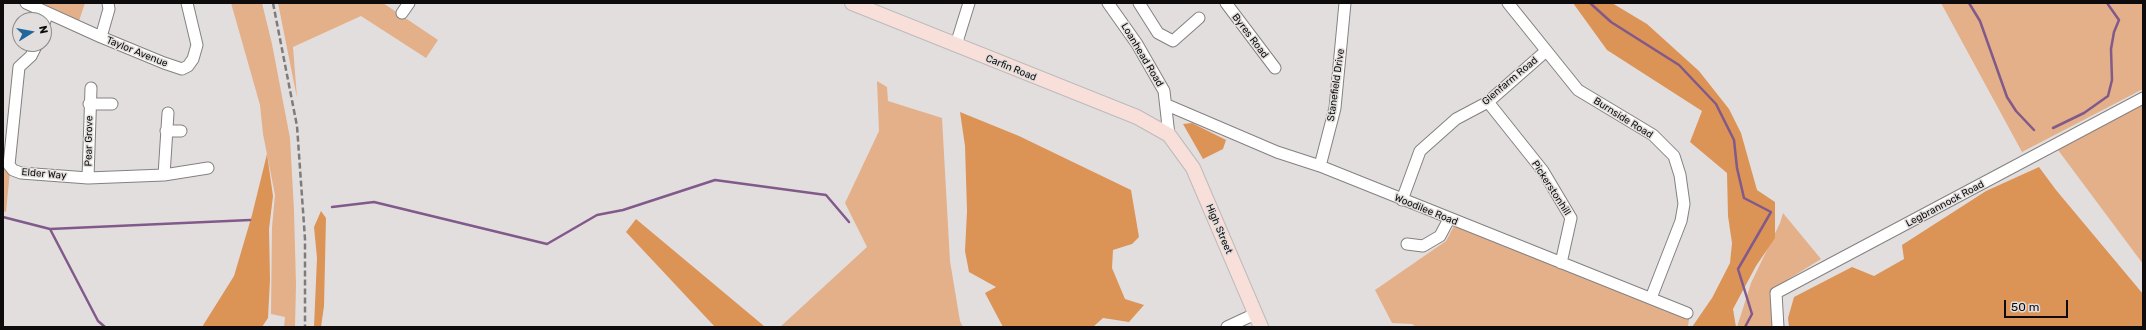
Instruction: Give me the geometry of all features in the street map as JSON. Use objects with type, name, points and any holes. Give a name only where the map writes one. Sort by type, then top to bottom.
[{"type":"main road","name":"Carfin Road","points":[[852,3],[1137,117],[1169,135]]},
{"type":"main road","name":"High Street","points":[[1169,135],[1193,168],[1261,327]]},
{"type":"street","name":"Taylor Avenue","points":[[26,3],[37,12]]},
{"type":"street","points":[[101,37],[109,9],[108,3]]},
{"type":"street","name":"Taylor Avenue","points":[[52,21],[101,37],[182,69],[188,66],[193,59],[197,45],[187,3]]},
{"type":"street","points":[[402,13],[409,3]]},
{"type":"street","points":[[956,45],[969,3]]},
{"type":"street","name":"Loanhead Road","points":[[1108,3],[1125,25],[1164,91],[1167,105],[1169,135]]},
{"type":"street","points":[[1139,3],[1158,33],[1173,41],[1198,18]]},
{"type":"street","name":"Byres Road","points":[[1226,3],[1275,68]]},
{"type":"street","name":"Stanefield Drive","points":[[1320,166],[1335,108],[1346,3]]},
{"type":"street","name":"Burnside Road","points":[[1508,3],[1578,90],[1653,135],[1674,156],[1680,175],[1684,204],[1681,221],[1651,298]]},
{"type":"street","name":"Glenfarm Road","points":[[1402,200],[1420,150],[1456,119],[1488,102],[1546,51]]},
{"type":"street","name":"Elder Way","points":[[33,52],[31,56],[19,67],[9,165],[13,170],[21,173],[88,178],[164,175],[208,168]]},
{"type":"street","name":"Pear Grove","points":[[88,178],[89,104],[92,88]]},
{"type":"street","name":"Legbrannock Road","points":[[1778,327],[1776,293],[2143,98]]},
{"type":"street","name":"Pickerstonhill","points":[[1488,102],[1543,170],[1571,218],[1561,263]]},
{"type":"street","name":"Pear Grove","points":[[89,104],[112,104]]},
{"type":"street","name":"Woodilee Road","points":[[1167,105],[1277,152],[1320,166],[1687,313]]},
{"type":"street","points":[[164,175],[168,113]]},
{"type":"street","points":[[166,131],[181,131]]},
{"type":"street","points":[[1407,244],[1423,246],[1434,240],[1440,236],[1449,218]]},
{"type":"street","points":[[1227,327],[1255,314]]},
{"type":"shaded area","points":[[42,3],[85,3],[79,21]]},
{"type":"shaded area","points":[[231,3],[262,3],[272,44],[290,138],[296,285],[295,327],[284,327],[285,317],[271,314],[272,227],[275,195],[263,134],[260,105]]},
{"type":"shaded area","points":[[278,3],[383,3],[438,40],[426,58],[361,16],[293,47],[297,98]]},
{"type":"shaded area","points":[[1573,3],[1612,3],[1647,24],[1699,71],[1729,109],[1741,133],[1757,190],[1775,202],[1775,238],[1756,266],[1733,309],[1736,327],[1692,327],[1712,298],[1730,263],[1732,243],[1728,216],[1727,173],[1690,142],[1702,111],[1607,50]]},
{"type":"shaded area","points":[[1941,3],[2143,3],[2143,89],[2022,152]]},
{"type":"shaded area","points":[[877,81],[887,87],[888,101],[942,118],[950,261],[960,321],[963,327],[780,327],[867,247],[845,203],[879,131]]},
{"type":"shaded area","points":[[2143,104],[2143,264],[2058,150]]},
{"type":"shaded area","points":[[960,112],[1019,136],[1131,190],[1139,237],[1132,244],[1113,250],[1112,268],[1125,299],[1144,305],[1129,322],[1103,318],[1093,327],[1003,327],[985,293],[996,287],[969,272],[965,251],[967,211],[965,146]]},
{"type":"shaded area","points":[[1192,123],[1226,140],[1223,149],[1203,159],[1183,124]]},
{"type":"shaded area","points":[[267,154],[273,196],[269,229],[270,280],[268,318],[262,327],[202,327],[234,276],[252,215]]},
{"type":"shaded area","points":[[3,162],[7,163],[10,171],[6,212],[3,211]]},
{"type":"shaded area","points":[[2039,167],[2056,190],[2143,294],[2143,327],[1789,327],[1788,318],[1794,297],[1852,267],[1874,276],[1904,259],[1902,245],[1986,191]]},
{"type":"shaded area","points":[[321,211],[326,218],[324,306],[321,327],[314,327],[317,258],[314,227]]},
{"type":"shaded area","points":[[1783,213],[1821,259],[1771,290],[1773,327],[1737,327],[1751,283],[1780,223]]},
{"type":"shaded area","points":[[636,219],[765,327],[715,327],[626,232]]},
{"type":"shaded area","points":[[1455,224],[1656,303],[1689,319],[1688,327],[1416,327],[1412,324],[1392,323],[1375,290],[1446,241]]},
{"type":"waterway","points":[[1590,3],[1611,22],[1679,65],[1716,104],[1734,140],[1737,168],[1744,198],[1771,212],[1738,269],[1752,314],[1745,327]]},
{"type":"waterway","points":[[1969,3],[1980,21],[2007,97],[2016,111],[2034,130]]},
{"type":"waterway","points":[[2053,128],[2084,113],[2108,96],[2112,80],[2111,49],[2114,32],[2119,20],[2107,3]]},
{"type":"waterway","points":[[332,207],[374,202],[547,244],[597,215],[623,210],[715,180],[826,195],[849,222]]},
{"type":"waterway","points":[[3,217],[50,229],[250,220]]},
{"type":"waterway","points":[[50,229],[98,321],[105,327]]},
{"type":"railway","points":[[273,3],[297,126],[305,239],[305,327]]}]
